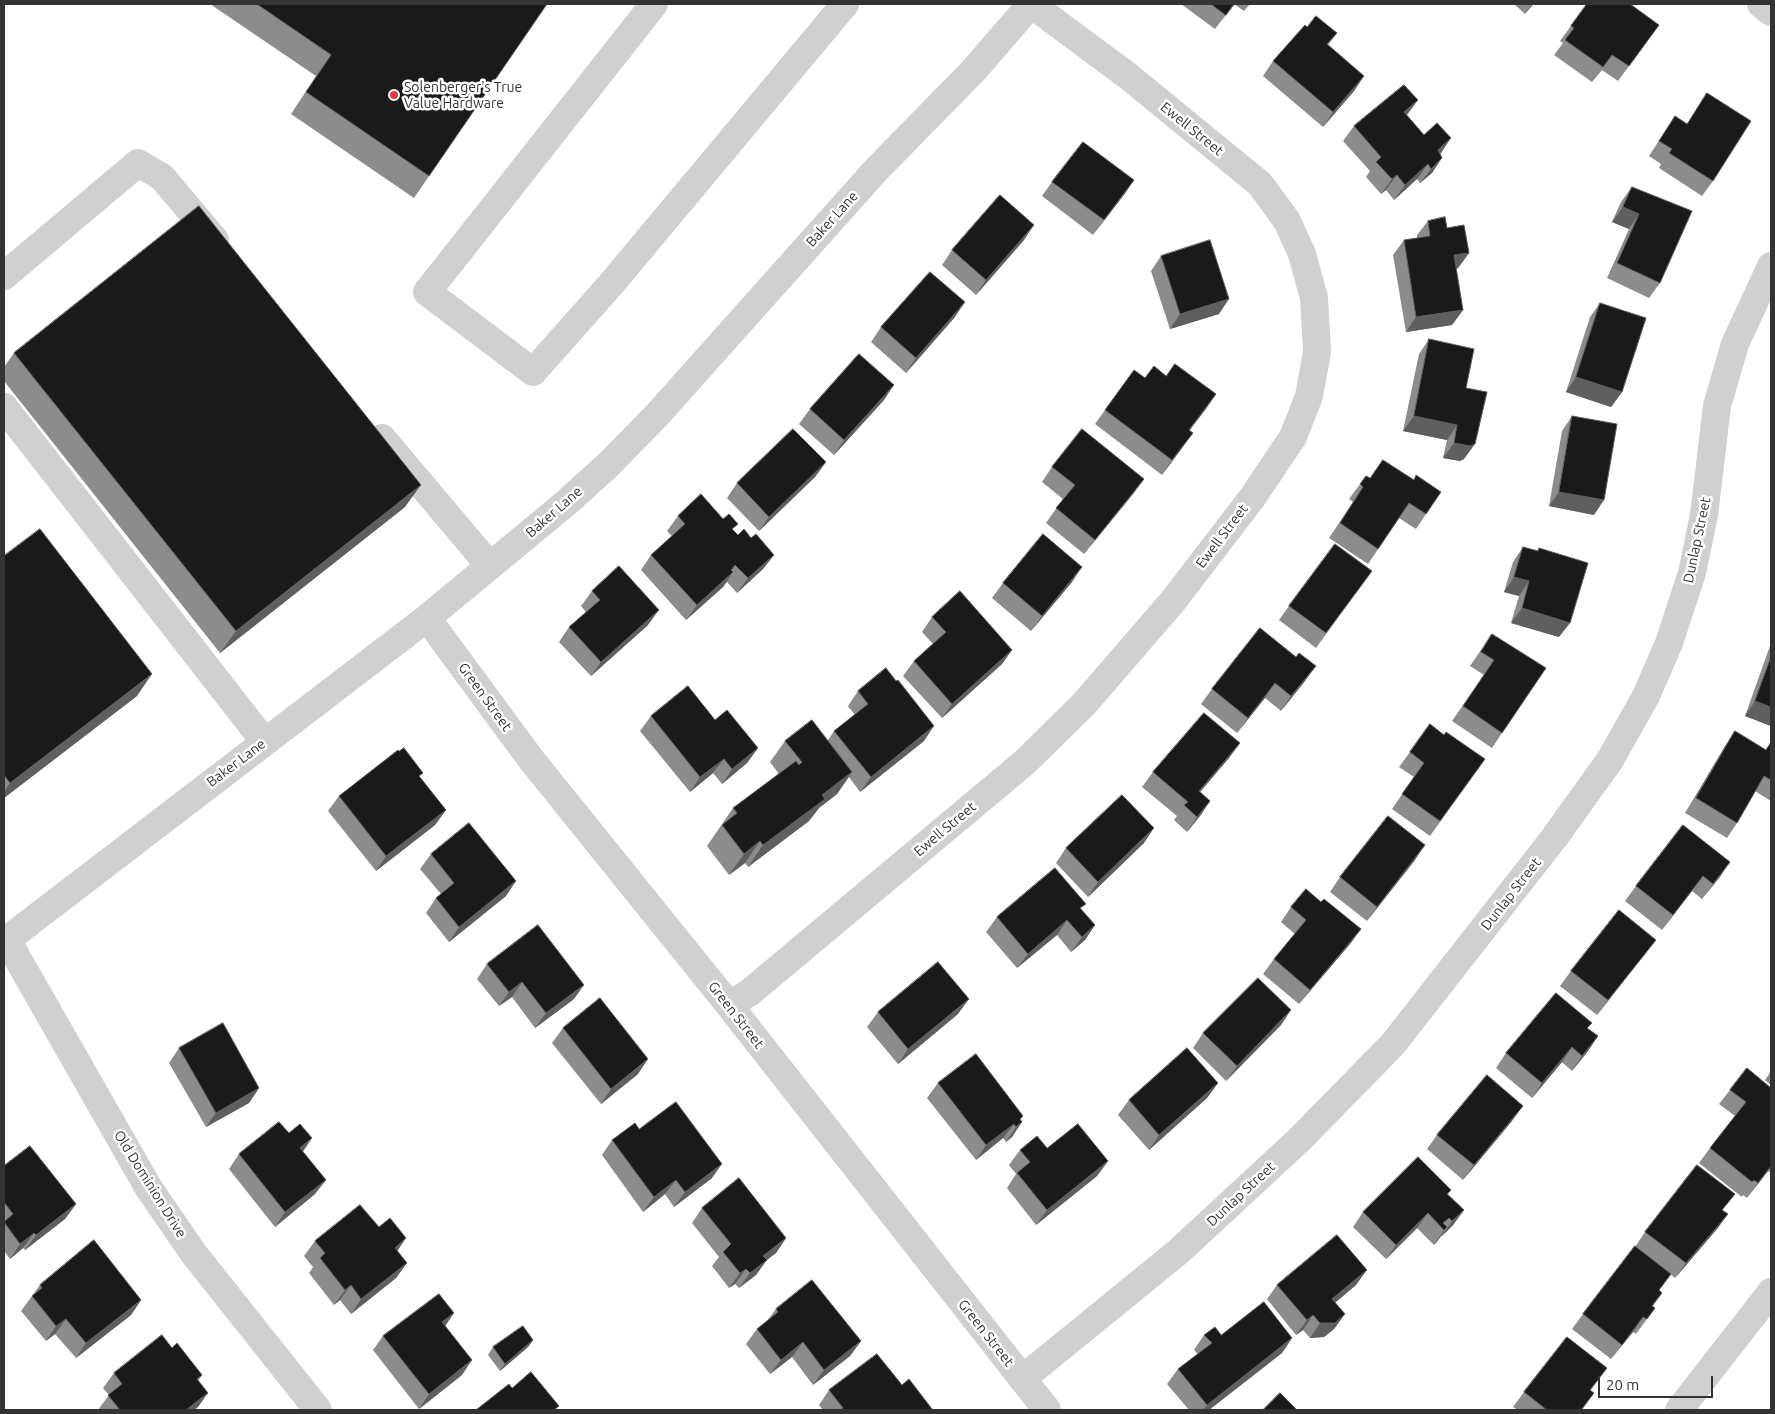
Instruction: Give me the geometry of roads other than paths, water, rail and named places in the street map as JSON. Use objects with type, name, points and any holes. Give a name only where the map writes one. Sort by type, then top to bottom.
[{"type":"street","points":[[654,4],[428,292],[533,372],[612,283],[845,4]]},
{"type":"street","name":"Baker Lane","points":[[6,941],[427,618],[594,478],[657,415],[876,170],[974,70],[1031,4]]},
{"type":"street","name":"Ewell Street","points":[[729,1005],[749,993],[1025,762],[1084,704],[1173,601],[1252,498],[1293,437],[1310,396],[1316,352],[1314,298],[1302,254],[1287,221],[1260,184],[1128,76],[1031,4]]},
{"type":"street","points":[[1762,4],[1771,12]]},
{"type":"street","points":[[4,276],[138,163],[162,177],[233,261]]},
{"type":"street","name":"Dunlap Street","points":[[1022,1379],[1178,1252],[1300,1139],[1393,1044],[1554,838],[1610,760],[1646,696],[1669,642],[1692,573],[1704,515],[1717,406],[1734,344],[1771,266]]},
{"type":"street","points":[[4,407],[264,742]]},
{"type":"street","points":[[368,421],[490,566]]},
{"type":"street","name":"Green Street","points":[[427,618],[530,758],[729,1005],[1047,1410]]},
{"type":"street","name":"Old Dominion Drive","points":[[6,941],[148,1187],[194,1254],[318,1410]]},
{"type":"street","points":[[1680,1410],[1771,1292]]},
{"type":"place","name":"Solenberger's True Value Hardware","points":[[394,95]]}]
